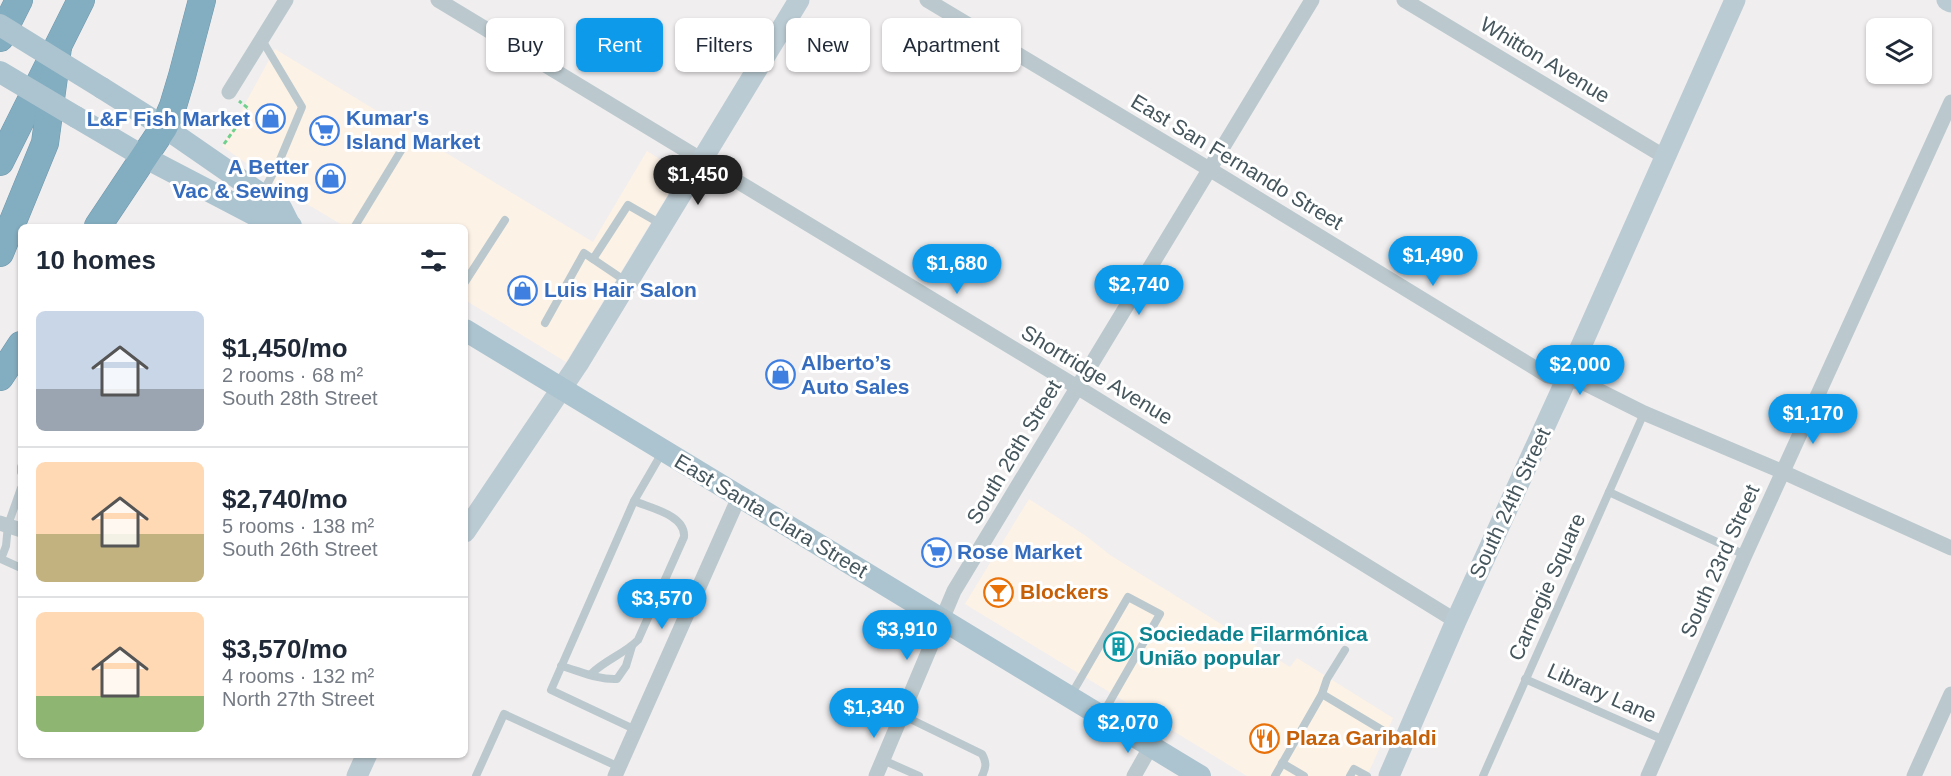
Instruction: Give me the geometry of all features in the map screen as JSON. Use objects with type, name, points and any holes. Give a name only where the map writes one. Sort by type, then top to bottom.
[{"type":"highway","points":[[0,38],[19,0]]},
{"type":"highway","points":[[0,162],[81,0]]},
{"type":"highway","points":[[99,224],[164,127],[182,76],[202,0]]},
{"type":"highway","points":[[0,253],[45,142],[58,47]]},
{"type":"highway","points":[[0,377],[18,350]]},
{"type":"main road","points":[[468,527],[561,390],[800,0]]},
{"type":"main road","name":"South 24th Street","points":[[1389,776],[1456,621],[1735,0]]},
{"type":"main road","points":[[1947,0],[1951,2]]},
{"type":"main road","points":[[0,25],[164,127],[281,208],[289,224]]},
{"type":"main road","points":[[0,72],[144,157],[255,215],[284,224]]},
{"type":"main road","name":"East Santa Clara Street","points":[[468,332],[1200,776]]},
{"type":"main road","points":[[357,776],[365,758]]},
{"type":"street","points":[[229,92],[285,0]]},
{"type":"street","name":"Shortridge Avenue","points":[[438,0],[1077,387],[1456,621]]},
{"type":"street","name":"East San Fernando Street","points":[[927,0],[1208,168],[1548,376],[1584,383],[1644,413],[1783,472],[1951,548]]},
{"type":"street","name":"South 26th Street","points":[[876,776],[954,591],[1208,168],[1312,0]]},
{"type":"street","name":"Whitton Avenue","points":[[1404,0],[1665,157]]},
{"type":"street","name":"South 23rd Street","points":[[1648,776],[1745,555],[1951,102]]},
{"type":"street","points":[[617,772],[739,497]]},
{"type":"street","points":[[1914,776],[1951,694]]},
{"type":"street","points":[[1134,776],[1151,746]]},
{"type":"lane","points":[[261,39],[302,107],[279,162],[261,195]]},
{"type":"lane","points":[[356,224],[402,149]]},
{"type":"lane","points":[[593,260],[628,205],[663,226]]},
{"type":"lane","points":[[468,277],[505,220]]},
{"type":"lane","points":[[545,322],[584,253],[628,282]]},
{"type":"lane","name":"Carnegie Square","points":[[1483,776],[1644,413]]},
{"type":"lane","points":[[636,730],[551,690],[634,501],[663,450]]},
{"type":"lane","points":[[1609,492],[1745,555]]},
{"type":"lane","points":[[18,498],[1,558],[18,566]]},
{"type":"lane","points":[[591,674],[600,665],[638,640],[684,532],[679,521],[634,501]]},
{"type":"lane","points":[[1070,697],[1128,597],[1160,614],[1101,716]]},
{"type":"lane","points":[[561,666],[591,674],[603,680],[617,679],[626,666],[632,646]]},
{"type":"lane","points":[[1275,776],[1345,650]]},
{"type":"lane","name":"Library Lane","points":[[1525,680],[1664,740]]},
{"type":"lane","points":[[1322,694],[1403,743]]},
{"type":"lane","points":[[476,776],[504,714],[617,772]]},
{"type":"lane","points":[[902,715],[982,754],[986,761],[986,768],[982,776]]},
{"type":"lane","points":[[883,759],[919,776]]},
{"type":"lane","points":[[1282,763],[1304,776]]},
{"type":"lane","points":[[1350,776],[1354,769],[1367,776]]},
{"type":"path","points":[[224,144],[249,109],[229,92]]},
{"type":"shaded area","points":[[275,49],[593,242],[647,151],[681,173],[566,362],[468,302],[468,224],[341,224],[285,191],[222,146]]},
{"type":"shaded area","points":[[1029,499],[1086,536],[1110,555],[1290,667],[1297,658],[1393,718],[1367,776],[1247,776],[965,604]]},
{"type":"place","name":"L&F Fish Market","points":[[271,119]]},
{"type":"place","name":"Kumar's Island Market","points":[[325,130]]},
{"type":"place","name":"A Better Vac & Sewing","points":[[330,179]]},
{"type":"place","name":"Luis Hair Salon","points":[[523,290]]},
{"type":"place","name":"Alberto’s Auto Sales","points":[[780,375]]},
{"type":"place","name":"Rose Market","points":[[936,552]]},
{"type":"place","name":"Blockers","points":[[999,592]]},
{"type":"place","name":"Sociedade Filarmónica União popular","points":[[1118,646]]},
{"type":"place","name":"Plaza Garibaldi","points":[[1265,738]]}]
